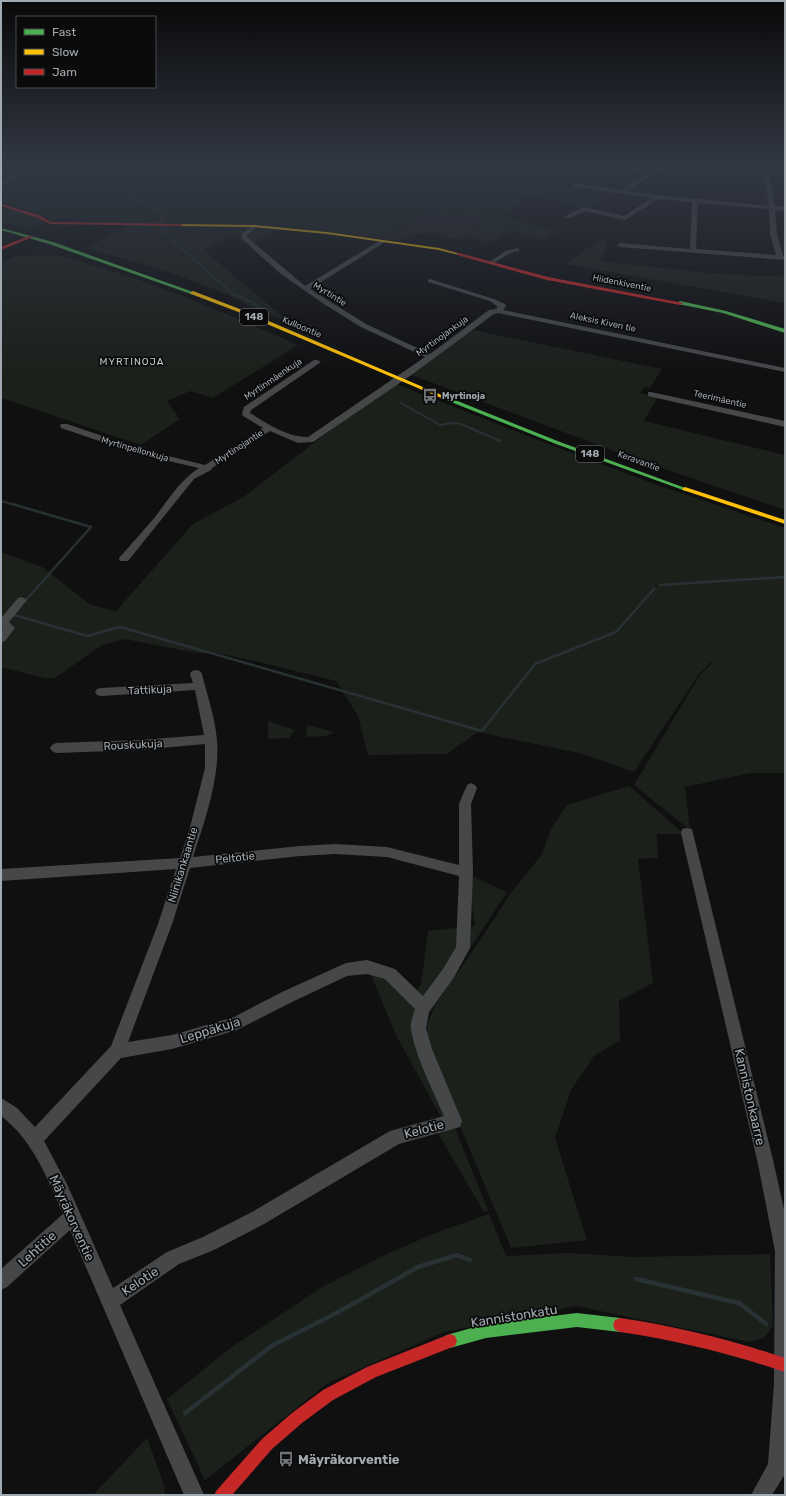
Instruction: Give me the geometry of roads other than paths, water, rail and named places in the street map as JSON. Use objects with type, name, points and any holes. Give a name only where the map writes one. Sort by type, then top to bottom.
[{"type":"street","name":"Kulloontie","points":[[12,235],[25,237]]},
{"type":"street","name":"Kulloontie","points":[[18,235],[108,263],[243,312],[398,379]]},
{"type":"street","name":"Myrtintie","points":[[244,235],[244,238],[285,274],[304,288],[343,313],[430,357]]},
{"type":"street","name":"Hiidenkiventie","points":[[340,235],[440,249],[547,278],[734,315],[785,331]]},
{"type":"street","points":[[693,250],[694,235]]},
{"type":"street","points":[[620,245],[783,258],[775,235]]},
{"type":"street","points":[[1,248],[25,237]]},
{"type":"street","points":[[304,288],[383,241]]},
{"type":"street","points":[[491,263],[508,252],[517,250]]},
{"type":"street","points":[[430,281],[492,300],[502,306],[498,311]]},
{"type":"street","name":"Myrtinojankuja","points":[[398,379],[489,314],[498,311]]},
{"type":"street","name":"Aleksis Kiven tie","points":[[498,311],[785,370]]},
{"type":"street","name":"Myrtinmäenkuja","points":[[269,428],[246,414],[247,409],[317,362]]},
{"type":"street","name":"Myrtinojantie","points":[[124,559],[158,520],[191,477],[208,468],[269,428],[298,440],[310,440],[398,379]]},
{"type":"street","name":"Keravantie","points":[[398,379],[558,443],[686,489],[785,522]]},
{"type":"street","name":"Teerimäentie","points":[[651,394],[785,424]]},
{"type":"street","name":"Myrtinpellonkuja","points":[[64,426],[141,452],[208,468]]},
{"type":"street","points":[[1,638],[10,628],[5,625],[4,621],[22,600]]},
{"type":"street","name":"Niinikankaantie","points":[[117,1051],[165,924],[195,831],[211,768],[211,739],[206,711],[196,674]]},
{"type":"street","name":"Tattikuja","points":[[101,692],[200,686]]},
{"type":"street","name":"Rouskukuja","points":[[56,748],[140,745],[211,739]]},
{"type":"street","name":"Kelotie","points":[[109,1302],[174,1258],[208,1244],[258,1218],[396,1136],[454,1122],[424,1049],[418,1028],[420,1015],[424,1007],[448,974],[463,948],[466,872],[465,804],[471,788]]},
{"type":"street","name":"Kannistonkaarre","points":[[686,833],[784,1240],[783,1328],[785,1365],[781,1469]]},
{"type":"street","name":"Peltotie","points":[[1,875],[184,863],[300,851],[335,849],[387,852],[466,872]]},
{"type":"street","name":"Leppäkuja","points":[[117,1051],[172,1042],[237,1023],[287,997],[346,970],[367,967],[390,974],[424,1007]]},
{"type":"street","points":[[34,1140],[117,1051]]},
{"type":"street","name":"Mäyräkorventie","points":[[1,1106],[13,1116],[41,1150],[73,1216],[194,1495]]},
{"type":"street","name":"Lehtitie","points":[[1,1281],[73,1216]]},
{"type":"street","name":"Kannistonkatu","points":[[222,1495],[267,1444],[297,1418],[328,1395],[372,1372],[446,1342],[486,1331],[578,1320],[644,1328],[737,1349],[785,1365]]},
{"type":"street","points":[[761,1495],[781,1469]]},
{"type":"waterway","points":[[167,235],[233,294],[252,302],[265,313]]},
{"type":"waterway","points":[[265,313],[267,315],[265,316]]},
{"type":"waterway","points":[[401,403],[440,425],[453,423],[461,424],[500,441]]},
{"type":"waterway","points":[[1,501],[15,505]]},
{"type":"waterway","points":[[12,504],[91,527],[25,601]]},
{"type":"waterway","points":[[660,585],[785,577]]},
{"type":"waterway","points":[[14,615],[87,636],[120,627],[482,731],[535,664],[616,632],[654,589]]},
{"type":"waterway","points":[[185,1413],[273,1345],[342,1310],[418,1267],[457,1255],[470,1260]]},
{"type":"waterway","points":[[636,1279],[739,1303],[766,1324]]},
{"type":"place","name":"Myrtinoja","points":[[430,396]]},
{"type":"place","name":"Mäyräkorventie","points":[[286,1459]]},
{"type":"district","name":"MYRTINOJA","points":[[132,362]]}]
